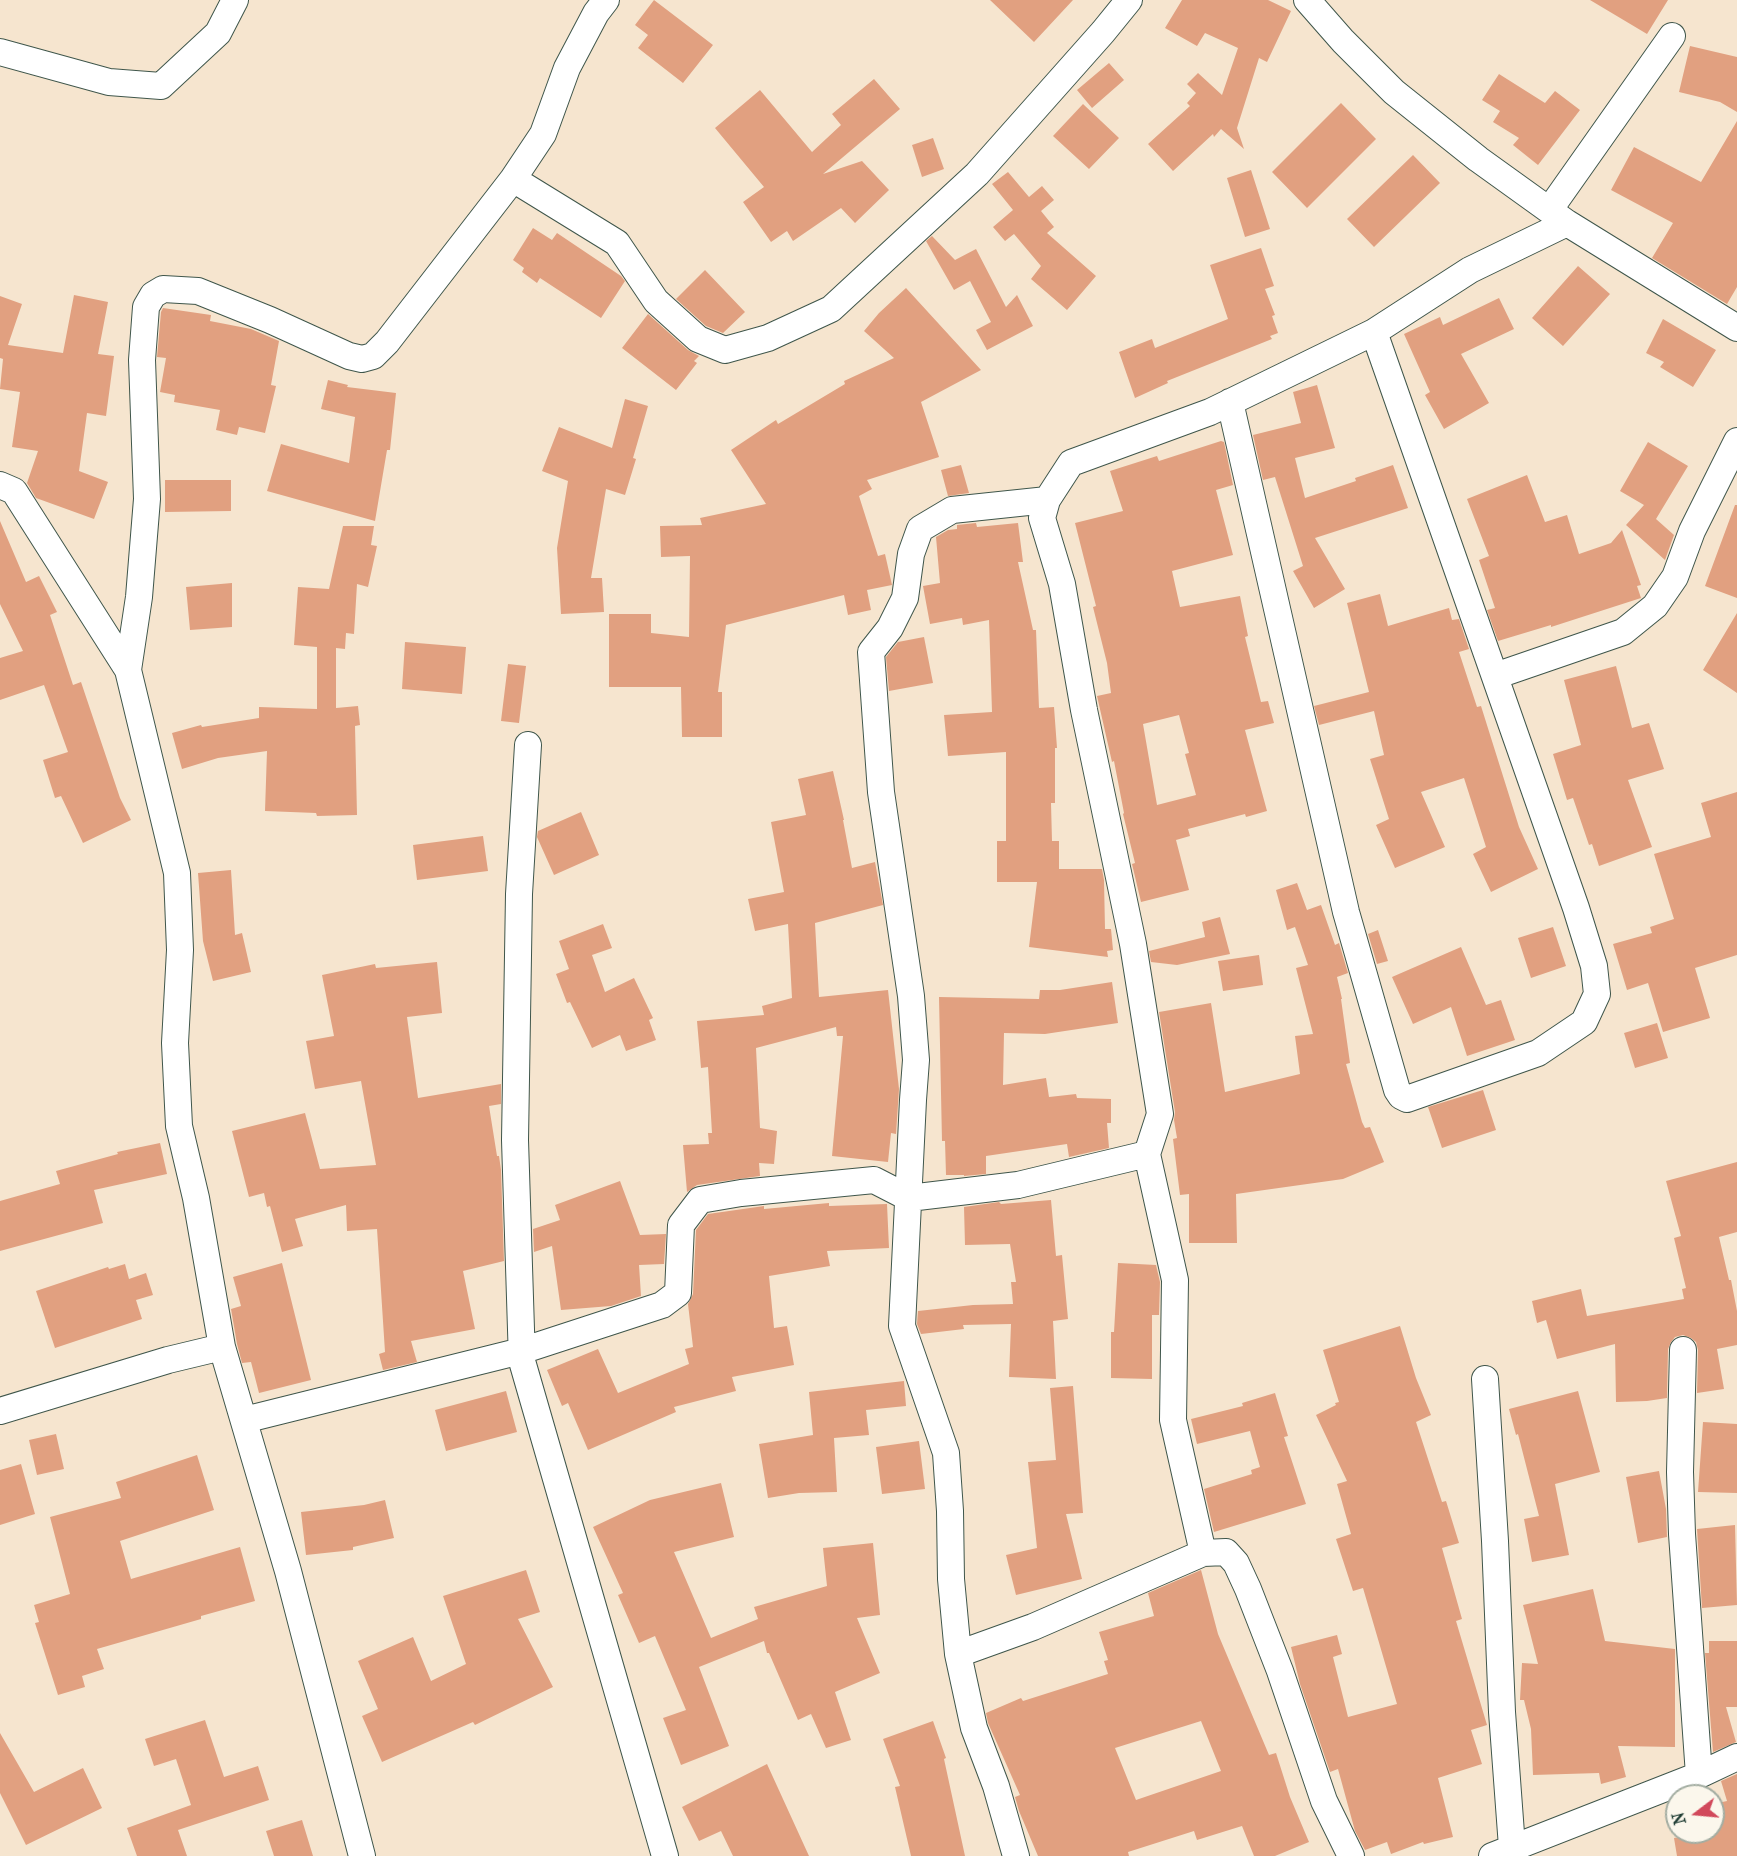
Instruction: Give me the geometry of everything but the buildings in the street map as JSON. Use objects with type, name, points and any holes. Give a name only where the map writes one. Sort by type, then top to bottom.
[{"type":"street","points":[[0,52],[109,82],[161,86],[218,33],[235,0]]},
{"type":"street","points":[[128,670],[139,597],[147,499],[142,360],[146,306],[153,295],[163,289],[198,291],[270,320],[349,356],[362,359],[373,357],[513,179],[543,134],[567,68],[596,13],[606,0]]},
{"type":"street","points":[[513,179],[617,243],[656,301],[698,339],[725,350],[768,338],[831,309],[977,174],[1129,0]]},
{"type":"street","points":[[1308,0],[1343,41],[1394,92],[1478,159],[1559,216],[1737,328]]},
{"type":"street","points":[[1203,1553],[1173,1420],[1175,1280],[1146,1154],[1160,1114],[1132,944],[1084,710],[1062,584],[1042,518],[1047,500],[1071,463],[1210,412],[1374,332],[1559,216],[1672,36]]},
{"type":"street","points":[[1230,402],[1346,912],[1397,1090],[1407,1099],[1538,1053],[1584,1022],[1598,994],[1594,966],[1576,908],[1374,332]]},
{"type":"street","points":[[1495,676],[1623,632],[1655,606],[1676,578],[1692,531],[1737,441]]},
{"type":"street","points":[[0,485],[14,491],[128,670],[177,873],[180,950],[175,1043],[179,1126],[196,1198],[222,1347],[288,1571],[362,1856]]},
{"type":"street","points":[[1016,1856],[996,1786],[974,1728],[958,1654],[951,1579],[946,1454],[902,1326],[916,1060],[911,996],[881,792],[871,652],[890,628],[905,598],[911,554],[920,529],[952,510],[1047,500]]},
{"type":"street","points":[[528,745],[519,894],[516,1140],[522,1360],[665,1856]]},
{"type":"street","points":[[244,1420],[521,1351],[662,1305],[678,1293],[681,1224],[700,1200],[741,1193],[874,1180],[909,1198],[1018,1185],[1146,1154]]},
{"type":"street","points":[[0,1411],[168,1360],[222,1347]]},
{"type":"street","points":[[1683,1350],[1680,1472],[1682,1534],[1699,1775]]},
{"type":"street","points":[[1485,1379],[1502,1712],[1502,1851],[1699,1775],[1737,1757]]},
{"type":"street","points":[[958,1654],[1033,1627],[1203,1553],[1226,1552],[1236,1563],[1280,1671],[1324,1801],[1351,1856]]}]
